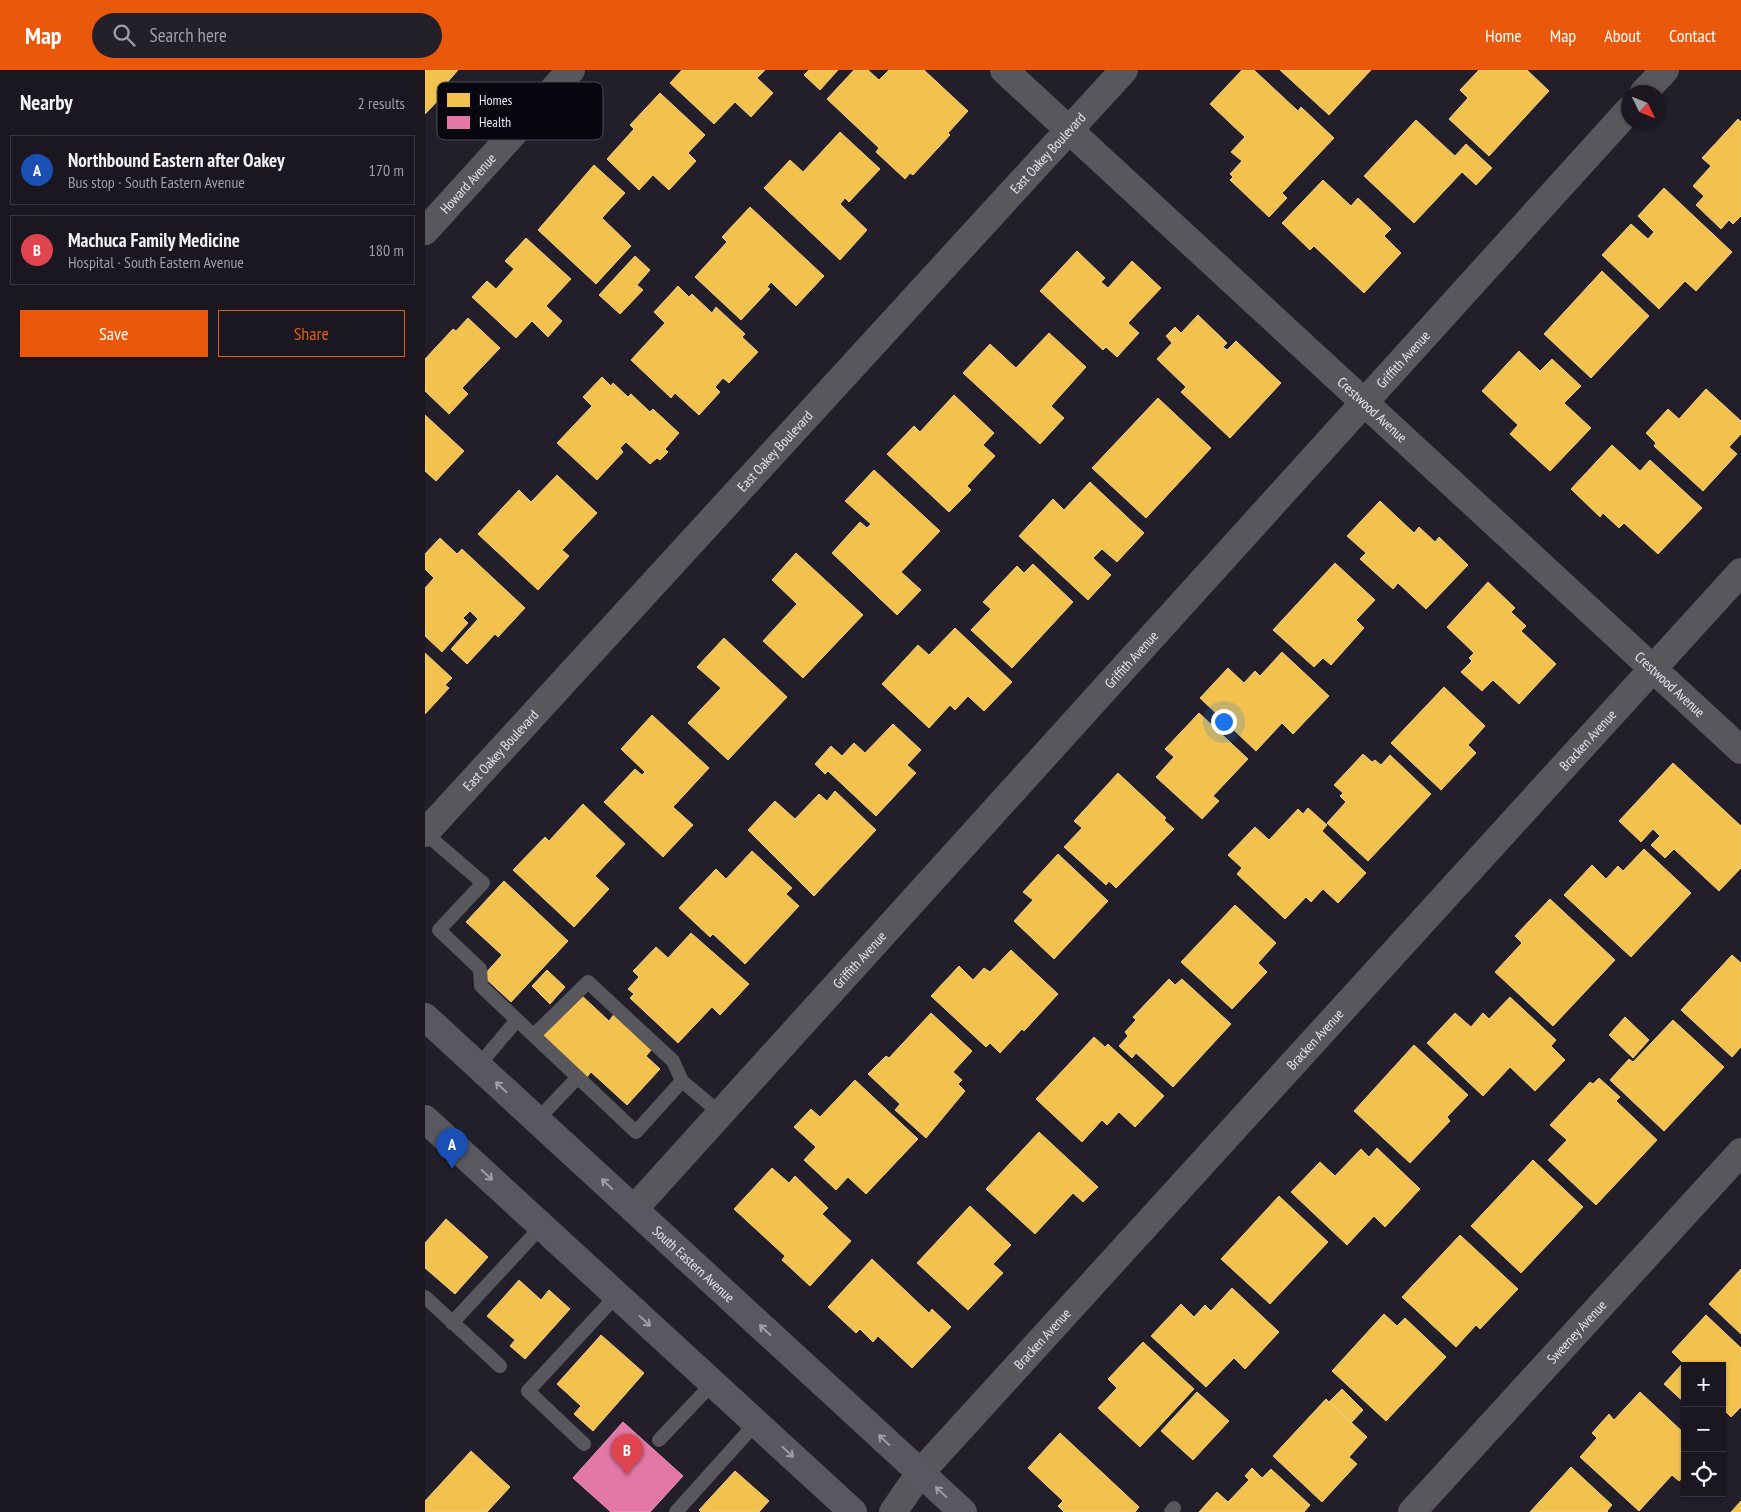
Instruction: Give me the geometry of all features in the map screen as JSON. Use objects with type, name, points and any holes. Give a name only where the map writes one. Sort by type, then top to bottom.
[{"type":"main road","name":"South Eastern Avenue","points":[[425,1017],[963,1512]]},
{"type":"main road","points":[[425,1118],[853,1512]]},
{"type":"street","name":"Howard Avenue","points":[[560,82],[571,70]]},
{"type":"street","name":"Crestwood Avenue","points":[[1004,70],[1741,750]]},
{"type":"street","name":"East Oakey Boulevard","points":[[425,833],[1124,70]]},
{"type":"street","points":[[1651,85],[1665,70]]},
{"type":"street","name":"Griffith Avenue","points":[[634,1209],[1621,119]]},
{"type":"street","name":"Howard Avenue","points":[[425,231],[508,140]]},
{"type":"street","name":"Bracken Avenue","points":[[893,1512],[920,1473],[1741,572]]},
{"type":"street","name":"Sweeney Avenue","points":[[1412,1512],[1741,1152]]},
{"type":"lane","points":[[425,833],[483,883],[439,930],[480,969],[481,986],[636,1132],[682,1081]]},
{"type":"lane","points":[[534,1035],[588,982],[673,1061],[682,1081],[720,1113]]},
{"type":"lane","points":[[478,1066],[517,1020]]},
{"type":"lane","points":[[537,1120],[578,1077]]},
{"type":"lane","points":[[452,1322],[542,1226]]},
{"type":"lane","points":[[584,1444],[528,1391],[617,1295]]},
{"type":"lane","points":[[425,1297],[500,1366]]},
{"type":"lane","points":[[659,1440],[713,1383]]},
{"type":"lane","points":[[676,1512],[756,1423]]},
{"type":"building: Homes","points":[[425,70],[458,70],[448,82],[437,82],[437,102],[425,114]]},
{"type":"building: Homes","points":[[682,70],[765,70],[757,78],[773,93],[751,117],[735,102],[714,124],[670,83]]},
{"type":"building: Homes","points":[[809,70],[838,70],[820,90],[804,75]]},
{"type":"building: Homes","points":[[854,70],[868,70],[879,80],[889,70],[924,70],[968,111],[948,133],[950,135],[913,175],[910,173],[905,179],[876,152],[879,148],[827,99]]},
{"type":"building: Homes","points":[[1242,70],[1254,70],[1298,111],[1301,107],[1334,138],[1282,193],[1287,198],[1269,217],[1230,180],[1233,177],[1230,174],[1242,161],[1231,152],[1245,137],[1210,104]]},
{"type":"building: Homes","points":[[1280,70],[1371,70],[1329,115]]},
{"type":"building: Homes","points":[[1479,70],[1527,70],[1549,91],[1489,156],[1449,119],[1468,98],[1460,90]]},
{"type":"building: Homes","points":[[660,93],[705,135],[688,153],[696,161],[669,190],[653,175],[639,190],[607,159],[634,129],[630,125]]},
{"type":"building: Homes","points":[[1738,119],[1741,122],[1741,216],[1733,224],[1729,220],[1721,229],[1696,205],[1704,196],[1693,186],[1711,166],[1702,158]]},
{"type":"building: Homes","points":[[1416,120],[1455,156],[1466,144],[1492,168],[1476,185],[1462,172],[1414,223],[1364,176]]},
{"type":"building: Homes","points":[[840,132],[880,169],[849,202],[845,198],[840,204],[867,230],[840,260],[764,188],[790,160],[803,172]]},
{"type":"building: Homes","points":[[594,165],[625,193],[602,218],[631,246],[596,284],[538,230]]},
{"type":"building: Homes","points":[[1323,180],[1351,206],[1358,198],[1391,229],[1384,236],[1401,253],[1364,293],[1314,246],[1310,250],[1282,223]]},
{"type":"building: Homes","points":[[1664,188],[1732,252],[1696,291],[1685,281],[1659,309],[1602,255],[1631,224],[1648,239],[1654,232],[1638,216]]},
{"type":"building: Homes","points":[[750,207],[824,276],[796,306],[771,282],[767,287],[770,289],[741,320],[695,277],[727,242],[722,237]]},
{"type":"building: Homes","points":[[526,238],[571,279],[546,306],[562,321],[548,337],[532,321],[516,338],[472,297],[487,281],[496,289],[514,269],[505,261]]},
{"type":"building: Homes","points":[[1077,251],[1105,278],[1101,282],[1108,288],[1132,261],[1161,288],[1128,323],[1139,333],[1117,357],[1106,347],[1103,350],[1040,291]]},
{"type":"building: Homes","points":[[635,256],[650,270],[637,285],[643,290],[620,314],[599,295]]},
{"type":"building: Homes","points":[[1602,271],[1649,316],[1591,378],[1544,334]]},
{"type":"building: Homes","points":[[678,286],[689,297],[692,294],[712,313],[716,307],[745,334],[742,337],[758,352],[729,383],[723,378],[715,387],[720,392],[699,415],[675,393],[671,398],[631,360],[665,323],[654,312]]},
{"type":"building: Homes","points":[[1198,315],[1227,343],[1223,347],[1227,350],[1236,341],[1281,383],[1230,438],[1181,392],[1186,387],[1157,359],[1172,343],[1166,336],[1175,327],[1181,333]]},
{"type":"building: Homes","points":[[468,318],[500,348],[462,388],[468,394],[449,414],[425,391],[425,359],[453,329],[456,331]]},
{"type":"building: Homes","points":[[1049,333],[1086,367],[1051,406],[1064,418],[1040,444],[963,373],[990,344],[1016,368]]},
{"type":"building: Homes","points":[[1519,351],[1540,371],[1552,359],[1581,386],[1564,403],[1591,428],[1550,471],[1510,434],[1518,425],[1482,391]]},
{"type":"building: Homes","points":[[602,377],[611,386],[613,383],[628,397],[631,394],[650,412],[653,409],[679,433],[665,449],[668,452],[660,460],[657,458],[650,464],[626,442],[620,448],[623,452],[597,480],[557,443],[592,406],[583,397]]},
{"type":"building: Homes","points":[[1706,389],[1741,421],[1741,434],[1729,447],[1737,454],[1703,491],[1654,446],[1656,443],[1646,433],[1668,409],[1679,419]]},
{"type":"building: Homes","points":[[954,395],[994,433],[983,445],[995,456],[967,486],[971,490],[949,512],[887,454],[914,426],[920,432]]},
{"type":"building: Homes","points":[[1158,398],[1211,448],[1146,518],[1092,468]]},
{"type":"building: Homes","points":[[425,415],[464,451],[436,481],[425,471]]},
{"type":"building: Homes","points":[[1612,445],[1640,471],[1650,460],[1702,508],[1658,554],[1624,523],[1619,528],[1603,513],[1600,517],[1571,489]]},
{"type":"building: Homes","points":[[874,470],[940,531],[901,572],[921,590],[897,615],[832,553],[860,522],[867,528],[871,524],[845,501]]},
{"type":"building: Homes","points":[[557,475],[597,513],[562,550],[569,556],[538,590],[478,534],[519,490],[531,502]]},
{"type":"building: Homes","points":[[1090,482],[1144,533],[1117,562],[1102,549],[1093,558],[1111,575],[1088,600],[1019,536],[1053,499],[1064,510]]},
{"type":"building: Homes","points":[[1380,501],[1414,533],[1419,527],[1435,542],[1439,537],[1468,565],[1426,609],[1398,583],[1393,589],[1360,559],[1366,553],[1347,536]]},
{"type":"building: Homes","points":[[440,538],[457,554],[462,549],[525,608],[498,637],[495,634],[467,664],[451,649],[478,619],[470,611],[463,618],[468,623],[442,652],[425,636],[425,588],[434,578],[425,569],[425,554]]},
{"type":"building: Homes","points":[[796,553],[863,615],[803,678],[763,641],[797,604],[772,580]]},
{"type":"building: Homes","points":[[1335,563],[1375,600],[1356,620],[1364,628],[1331,665],[1323,658],[1314,667],[1273,630]]},
{"type":"building: Homes","points":[[1033,564],[1073,602],[1012,668],[971,630],[991,609],[983,602],[1017,566],[1024,573]]},
{"type":"building: Homes","points":[[1488,582],[1515,608],[1511,612],[1526,626],[1521,631],[1556,664],[1519,704],[1493,680],[1482,691],[1461,672],[1472,661],[1469,658],[1474,653],[1447,627]]},
{"type":"building: Homes","points":[[955,628],[1012,682],[984,711],[968,696],[955,710],[950,705],[929,728],[882,684],[918,645],[929,655]]},
{"type":"building: Homes","points":[[724,638],[787,697],[728,760],[688,723],[721,688],[697,667]]},
{"type":"building: Homes","points":[[1282,652],[1329,696],[1293,734],[1282,723],[1256,751],[1200,698],[1228,668],[1244,683],[1255,671],[1260,676]]},
{"type":"building: Homes","points":[[425,653],[452,678],[445,685],[449,688],[425,714]]},
{"type":"building: Homes","points":[[1444,687],[1485,726],[1468,745],[1476,753],[1441,790],[1391,743]]},
{"type":"building: Homes","points":[[1199,713],[1248,759],[1213,796],[1219,801],[1202,819],[1156,777],[1174,757],[1165,749]]},
{"type":"building: Homes","points":[[652,715],[709,768],[673,807],[693,825],[663,857],[604,802],[635,769],[642,775],[645,772],[621,749]]},
{"type":"building: Homes","points":[[893,724],[921,750],[907,765],[916,773],[876,816],[828,771],[825,774],[815,764],[831,746],[842,756],[854,743],[865,753]]},
{"type":"building: Homes","points":[[1363,754],[1372,762],[1375,760],[1381,765],[1390,755],[1431,794],[1368,861],[1327,823],[1346,802],[1340,796],[1343,793],[1334,785]]},
{"type":"building: Homes","points":[[1673,763],[1741,826],[1741,868],[1719,891],[1674,849],[1665,858],[1651,845],[1660,836],[1653,829],[1641,842],[1619,821]]},
{"type":"building: Homes","points":[[1118,773],[1166,818],[1164,820],[1174,829],[1116,888],[1109,881],[1106,885],[1064,847],[1082,828],[1074,821]]},
{"type":"building: Homes","points":[[835,791],[876,830],[814,896],[748,830],[775,801],[795,819],[819,794],[827,801]]},
{"type":"building: Homes","points":[[583,804],[625,844],[595,876],[609,889],[574,927],[513,870],[545,837],[549,841]]},
{"type":"building: Homes","points":[[1308,808],[1327,825],[1322,831],[1366,873],[1338,903],[1323,889],[1311,902],[1306,897],[1285,919],[1237,874],[1242,868],[1228,855],[1255,827],[1269,840],[1298,809],[1303,814]]},
{"type":"building: Homes","points":[[1644,849],[1691,893],[1631,957],[1564,895],[1592,865],[1606,879],[1618,866],[1623,871]]},
{"type":"building: Homes","points":[[752,851],[792,888],[786,894],[799,906],[745,964],[713,934],[710,937],[679,908],[716,869],[726,879]]},
{"type":"building: Homes","points":[[1058,854],[1108,901],[1054,959],[1014,921],[1033,900],[1023,892]]},
{"type":"building: Homes","points":[[504,881],[568,941],[511,1002],[483,976],[502,955],[466,922]]},
{"type":"building: Homes","points":[[1550,899],[1615,960],[1553,1026],[1495,972],[1522,943],[1515,936]]},
{"type":"building: Homes","points":[[1235,905],[1276,943],[1258,963],[1267,972],[1232,1009],[1181,962]]},
{"type":"building: Homes","points":[[691,933],[749,984],[720,1015],[712,1007],[678,1043],[630,998],[634,994],[628,989],[639,977],[633,971],[656,947],[668,958]]},
{"type":"building: Homes","points":[[1011,950],[1058,994],[1024,1031],[1022,1029],[1000,1053],[990,1043],[986,1047],[931,996],[959,966],[973,980],[984,968],[990,972]]},
{"type":"building: Homes","points":[[1732,955],[1741,963],[1741,1047],[1732,1057],[1681,1010]]},
{"type":"building: Homes","points":[[547,970],[565,987],[550,1004],[532,986]]},
{"type":"building: Homes","points":[[1169,979],[1175,985],[1182,979],[1231,1024],[1173,1087],[1136,1053],[1132,1058],[1119,1046],[1128,1036],[1125,1032],[1136,1020],[1133,1017]]},
{"type":"building: Homes","points":[[580,994],[609,1021],[615,1013],[653,1048],[646,1056],[660,1069],[627,1105],[591,1072],[587,1077],[538,1039]]},
{"type":"building: Homes","points":[[1510,997],[1556,1040],[1551,1046],[1565,1060],[1535,1091],[1510,1067],[1483,1096],[1427,1043],[1455,1013],[1471,1027],[1483,1013],[1489,1019]]},
{"type":"building: Homes","points":[[931,1013],[972,1051],[953,1072],[962,1080],[958,1084],[965,1091],[926,1138],[895,1110],[900,1104],[868,1074],[886,1056],[889,1058]]},
{"type":"building: Homes","points":[[1625,1017],[1649,1040],[1633,1058],[1609,1035]]},
{"type":"building: Homes","points":[[1673,1020],[1724,1067],[1664,1131],[1610,1080],[1629,1059],[1633,1062]]},
{"type":"building: Homes","points":[[1094,1037],[1105,1047],[1108,1044],[1164,1096],[1135,1127],[1119,1112],[1107,1125],[1102,1120],[1082,1142],[1036,1099]]},
{"type":"building: Homes","points":[[1414,1045],[1468,1095],[1447,1117],[1450,1121],[1410,1163],[1354,1111]]},
{"type":"building: Homes","points":[[1599,1078],[1620,1097],[1616,1101],[1657,1140],[1596,1205],[1548,1160],[1567,1140],[1550,1125],[1590,1082],[1593,1084]]},
{"type":"building: Homes","points":[[855,1080],[918,1139],[866,1194],[848,1177],[836,1190],[804,1160],[816,1147],[794,1127],[811,1109],[820,1117]]},
{"type":"building: Homes","points":[[1039,1132],[1098,1187],[1083,1202],[1073,1193],[1035,1234],[986,1189]]},
{"type":"building: Homes","points":[[1377,1148],[1420,1189],[1385,1227],[1374,1216],[1347,1245],[1291,1192],[1320,1162],[1335,1176],[1361,1149],[1369,1157]]},
{"type":"building: Homes","points":[[1533,1160],[1583,1207],[1521,1273],[1471,1226]]},
{"type":"building: Homes","points":[[772,1168],[789,1183],[795,1176],[828,1208],[822,1214],[851,1241],[810,1286],[782,1260],[785,1256],[734,1209]]},
{"type":"building: Homes","points":[[1279,1196],[1328,1242],[1270,1304],[1221,1259]]},
{"type":"building: Homes","points":[[970,1206],[1011,1245],[993,1264],[1003,1273],[968,1310],[917,1263]]},
{"type":"building: Homes","points":[[446,1219],[488,1257],[455,1294],[425,1268],[425,1243]]},
{"type":"building: Homes","points":[[1460,1235],[1518,1289],[1480,1329],[1476,1325],[1456,1347],[1402,1297]]},
{"type":"building: Homes","points":[[872,1259],[929,1313],[932,1309],[951,1327],[912,1368],[878,1336],[873,1342],[860,1329],[856,1333],[828,1307]]},
{"type":"building: Homes","points":[[1741,1269],[1741,1334],[1709,1304]]},
{"type":"building: Homes","points":[[519,1280],[541,1300],[549,1290],[570,1309],[525,1359],[510,1346],[515,1340],[487,1316]]},
{"type":"building: Homes","points":[[1232,1288],[1279,1332],[1245,1369],[1234,1358],[1206,1387],[1151,1336],[1181,1304],[1194,1317],[1205,1305],[1211,1311]]},
{"type":"building: Homes","points":[[1384,1314],[1397,1326],[1405,1318],[1446,1357],[1386,1421],[1332,1371]]},
{"type":"building: Homes","points":[[1706,1315],[1741,1348],[1741,1407],[1731,1417],[1726,1412],[1726,1362],[1682,1362],[1672,1352]]},
{"type":"building: Homes","points":[[601,1335],[644,1373],[593,1431],[574,1414],[581,1406],[557,1384]]},
{"type":"building: Homes","points":[[1143,1342],[1194,1389],[1140,1447],[1098,1408],[1117,1388],[1108,1379]]},
{"type":"building: Homes","points":[[1681,1365],[1681,1399],[1664,1384]]},
{"type":"building: Homes","points":[[1342,1389],[1363,1410],[1351,1423],[1329,1402]]},
{"type":"building: Homes","points":[[1197,1392],[1229,1421],[1193,1460],[1161,1431]]},
{"type":"building: Homes","points":[[1640,1392],[1681,1430],[1681,1479],[1679,1481],[1672,1475],[1639,1511],[1580,1457],[1597,1438],[1592,1433],[1609,1414],[1614,1420]]},
{"type":"building: Homes","points":[[1326,1399],[1367,1437],[1349,1457],[1357,1464],[1322,1502],[1273,1456]]},
{"type":"building: Homes","points":[[1060,1433],[1139,1507],[1135,1512],[1064,1512],[1058,1506],[1063,1501],[1028,1468]]},
{"type":"building: Homes","points":[[471,1451],[510,1487],[487,1512],[425,1512],[425,1501]]},
{"type":"building: Homes","points":[[1571,1467],[1612,1505],[1608,1512],[1530,1512]]},
{"type":"building: Homes","points":[[1252,1468],[1262,1478],[1271,1469],[1310,1505],[1304,1512],[1199,1512],[1217,1492],[1228,1502],[1249,1480],[1245,1476]]},
{"type":"building: Homes","points":[[735,1471],[769,1501],[759,1512],[701,1512],[699,1510]]},
{"type":"building: Homes","points":[[1741,1501],[1741,1512],[1731,1512]]},
{"type":"building: Health","points":[[623,1422],[683,1476],[650,1512],[611,1512],[573,1478]]},
{"type":"place","name":"Northbound Eastern after Oakey","points":[[452,1169]]},
{"type":"place","name":"Machuca Family Medicine","points":[[627,1475]]}]
